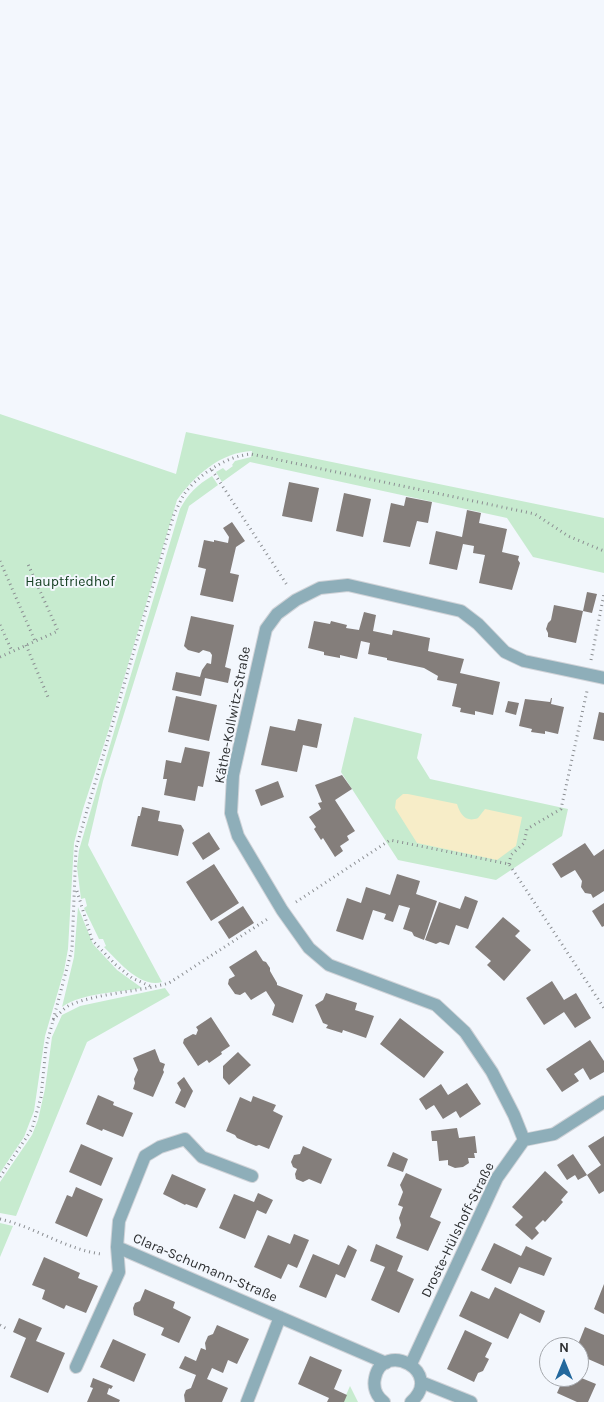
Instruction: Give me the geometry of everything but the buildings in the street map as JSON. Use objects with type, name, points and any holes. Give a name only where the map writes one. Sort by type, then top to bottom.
[{"type":"street","name":"Käthe-Kollwitz-Straße","points":[[524,1140],[514,1114],[492,1072],[465,1032],[436,1005],[329,965],[309,948],[282,910],[238,836],[231,813],[233,775],[266,629],[277,614],[296,600],[320,588],[348,585],[461,612],[478,624],[505,652],[517,658],[604,678]]},
{"type":"street","points":[[524,1140],[554,1134],[604,1102]]},
{"type":"street","name":"Clara-Schumann-Straße","points":[[76,1367],[119,1272],[117,1247],[119,1221],[145,1156],[160,1147],[185,1139],[202,1157],[252,1176]]},
{"type":"street","name":"Droste-Hülshoff-Straße","points":[[411,1364],[497,1178],[524,1140]]},
{"type":"street","name":"Clara-Schumann-Straße","points":[[117,1247],[386,1363]]},
{"type":"street","name":"Clara-Schumann-Straße","points":[[247,1402],[280,1317]]},
{"type":"street","points":[[384,1402],[376,1392],[374,1384],[376,1375],[386,1363],[400,1360],[411,1364],[417,1370],[421,1382],[420,1390],[416,1398],[411,1402]]},
{"type":"street","points":[[421,1382],[471,1402]]},
{"type":"path","points":[[0,1177],[32,1129],[41,1096],[46,1047],[72,949],[76,848],[156,582],[174,514],[185,493],[197,480],[229,460],[240,455],[251,454],[535,514],[568,536],[604,550]]},
{"type":"path","points":[[212,470],[296,600]]},
{"type":"path","points":[[0,561],[35,641]]},
{"type":"path","points":[[0,657],[58,631],[27,562]]},
{"type":"path","points":[[509,864],[511,856],[524,843],[526,829],[561,809],[586,701],[591,654],[604,594]]},
{"type":"path","points":[[0,625],[12,651]]},
{"type":"path","points":[[26,645],[48,697]]},
{"type":"path","points":[[52,1021],[68,1006],[86,1000],[153,988],[169,983],[390,840],[509,864],[604,1008]]},
{"type":"path","points":[[75,888],[92,940],[116,965],[132,978],[153,988]]},
{"type":"path","points":[[0,1219],[88,1252],[101,1254],[117,1247]]},
{"type":"path","points":[[0,1325],[8,1329]]},
{"type":"green space","name":"Hauptfriedhof","points":[[0,414],[176,474],[186,432],[604,518],[604,573],[533,557],[507,518],[250,462],[222,482],[216,472],[223,468],[226,471],[233,466],[235,461],[251,457],[252,451],[230,456],[200,474],[177,500],[108,732],[83,809],[74,843],[68,949],[64,971],[45,1036],[34,1111],[24,1137],[0,1173]]},
{"type":"green space","points":[[212,476],[218,485],[189,506],[103,781],[88,845],[162,982],[154,983],[138,978],[104,947],[106,946],[103,939],[99,939],[84,908],[87,906],[85,898],[81,899],[77,867],[79,850],[180,509],[193,490]]},
{"type":"green space","points":[[354,717],[422,734],[417,758],[430,779],[568,809],[562,836],[496,880],[398,860],[341,772]]},
{"type":"green space","points":[[78,907],[93,944],[117,970],[142,988],[80,998],[62,1007],[74,957]]},
{"type":"green space","points":[[165,988],[170,995],[87,1042],[16,1216],[0,1213],[0,1182],[32,1135],[38,1120],[45,1089],[52,1037],[62,1015],[80,1006]]},
{"type":"green space","points":[[0,1223],[13,1226],[0,1257]]},
{"type":"green space","points":[[350,1386],[358,1402],[343,1402]]},
{"type":"sand","points":[[403,794],[457,804],[464,817],[470,819],[478,818],[485,809],[522,817],[516,846],[497,860],[417,843],[395,808],[396,800]]}]
